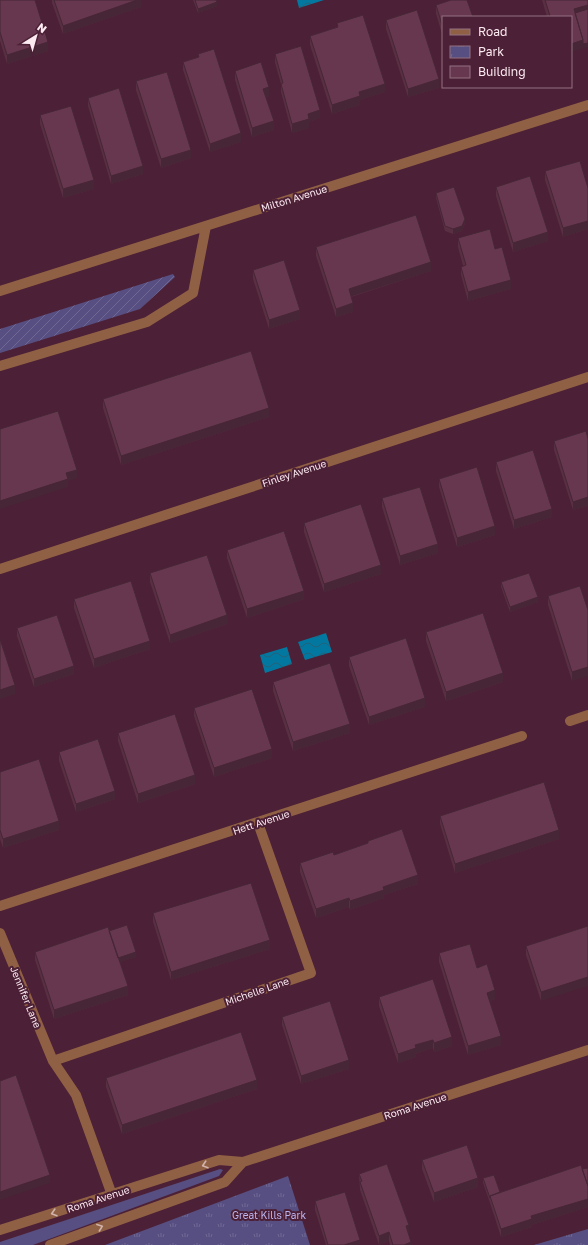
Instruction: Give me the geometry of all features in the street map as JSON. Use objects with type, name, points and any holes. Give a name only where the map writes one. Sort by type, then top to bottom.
[{"type":"street","name":"Milton Avenue","points":[[0,290],[588,105]]},
{"type":"street","points":[[0,366],[147,322],[192,293],[206,226]]},
{"type":"street","name":"Finley Avenue","points":[[0,569],[588,377]]},
{"type":"street","points":[[570,721],[588,715]]},
{"type":"street","name":"Hett Avenue","points":[[0,906],[522,736]]},
{"type":"street","name":"Michelle Lane","points":[[53,1060],[311,973],[258,823]]},
{"type":"street","name":"Jennifer Lane","points":[[0,933],[53,1060],[76,1095],[112,1195]]},
{"type":"street","name":"Roma Avenue","points":[[0,1230],[219,1160],[243,1162],[588,1050]]},
{"type":"street","points":[[50,1245],[225,1182],[243,1162]]},
{"type":"green space","points":[[173,274],[175,277],[140,309],[0,353],[0,329]]},
{"type":"green space","points":[[220,1169],[223,1170],[219,1176],[33,1245],[0,1245],[0,1242]]},
{"type":"green space","name":"Great Kills Park","points":[[288,1176],[310,1245],[105,1245]]},
{"type":"green space","points":[[588,1229],[588,1245],[534,1245]]},
{"type":"water","points":[[297,0],[324,0],[299,8]]},
{"type":"water","points":[[326,633],[332,652],[305,660],[298,642]]},
{"type":"water","points":[[287,647],[292,664],[265,673],[260,655]]},
{"type":"building","points":[[0,0],[35,0],[48,42],[7,55],[0,32]]},
{"type":"building","points":[[54,0],[137,0],[63,26]]},
{"type":"building","points":[[195,0],[216,0],[217,2],[198,9]]},
{"type":"building","points":[[451,0],[467,0],[473,16],[442,16],[442,25],[436,5]]},
{"type":"building","points":[[545,0],[588,0],[588,5],[574,9],[583,40],[572,44],[572,16],[550,16]]},
{"type":"building","points":[[588,9],[588,43],[583,44],[575,13]]},
{"type":"building","points":[[417,10],[439,79],[408,89],[386,20]]},
{"type":"building","points":[[363,15],[385,84],[359,92],[360,96],[332,105],[310,36],[338,27],[337,23]]},
{"type":"building","points":[[301,46],[320,110],[308,114],[309,119],[292,124],[281,84],[283,83],[275,54]]},
{"type":"building","points":[[214,49],[241,133],[210,144],[183,62],[199,57],[198,54]]},
{"type":"building","points":[[261,62],[269,87],[263,89],[274,121],[252,128],[235,71]]},
{"type":"building","points":[[167,72],[191,150],[161,159],[136,81]]},
{"type":"building","points":[[119,88],[143,166],[111,176],[88,98]]},
{"type":"building","points":[[71,106],[94,180],[63,189],[40,115]]},
{"type":"building","points":[[580,161],[588,188],[588,221],[563,228],[545,171]]},
{"type":"building","points":[[530,176],[548,232],[513,243],[496,187]]},
{"type":"building","points":[[454,187],[465,219],[462,226],[453,229],[445,226],[436,193]]},
{"type":"building","points":[[416,215],[431,262],[349,289],[353,303],[336,309],[316,247]]},
{"type":"building","points":[[490,229],[495,249],[502,247],[511,280],[468,292],[461,267],[466,265],[458,238]]},
{"type":"building","points":[[284,260],[300,310],[269,320],[253,270]]},
{"type":"building","points":[[251,351],[269,408],[121,456],[103,399]]},
{"type":"building","points":[[58,411],[77,470],[66,473],[68,479],[0,501],[0,429]]},
{"type":"building","points":[[586,431],[588,439],[588,497],[573,502],[554,441]]},
{"type":"building","points":[[533,450],[552,509],[514,520],[496,462]]},
{"type":"building","points":[[477,467],[495,526],[457,538],[439,479]]},
{"type":"building","points":[[420,487],[438,544],[400,556],[382,498]]},
{"type":"building","points":[[361,504],[381,565],[324,584],[304,523]]},
{"type":"building","points":[[284,531],[304,591],[247,609],[227,550]]},
{"type":"building","points":[[207,555],[227,615],[170,635],[150,573]]},
{"type":"building","points":[[529,573],[538,597],[510,607],[501,582]]},
{"type":"building","points":[[131,581],[150,641],[94,659],[74,599]]},
{"type":"building","points":[[580,586],[588,610],[588,667],[572,672],[548,596]]},
{"type":"building","points":[[483,613],[503,673],[446,692],[426,632]]},
{"type":"building","points":[[57,615],[74,666],[34,679],[17,628]]},
{"type":"building","points":[[406,638],[425,698],[369,717],[349,657]]},
{"type":"building","points":[[0,639],[15,685],[0,690]]},
{"type":"building","points":[[330,663],[350,724],[293,742],[273,682]]},
{"type":"building","points":[[252,689],[272,749],[214,768],[194,708]]},
{"type":"building","points":[[175,714],[195,775],[138,794],[118,733]]},
{"type":"building","points":[[98,739],[115,791],[76,804],[59,752]]},
{"type":"building","points":[[39,759],[59,821],[3,839],[0,830],[0,772]]},
{"type":"building","points":[[544,782],[559,830],[455,864],[440,816]]},
{"type":"building","points":[[402,829],[418,875],[383,887],[384,890],[350,901],[349,898],[316,909],[300,863],[333,852],[334,855]]},
{"type":"building","points":[[251,883],[270,940],[171,972],[153,913]]},
{"type":"building","points":[[127,925],[136,952],[118,958],[109,931]]},
{"type":"building","points":[[588,926],[588,977],[541,992],[526,946]]},
{"type":"building","points":[[108,927],[128,986],[54,1010],[35,952]]},
{"type":"building","points":[[470,944],[477,968],[487,964],[495,990],[487,993],[501,1036],[468,1046],[439,953]]},
{"type":"building","points":[[433,979],[452,1037],[434,1043],[433,1040],[415,1045],[416,1048],[398,1054],[379,997]]},
{"type":"building","points":[[330,1001],[349,1060],[301,1076],[282,1017]]},
{"type":"building","points":[[241,1032],[257,1080],[122,1125],[106,1078]]},
{"type":"building","points":[[16,1075],[50,1175],[0,1192],[0,1081]]},
{"type":"building","points":[[467,1145],[478,1178],[434,1193],[422,1160]]},
{"type":"building","points":[[387,1164],[409,1225],[406,1226],[411,1242],[404,1245],[393,1245],[389,1232],[379,1236],[360,1182],[362,1181],[359,1174]]},
{"type":"building","points":[[581,1165],[588,1186],[588,1199],[531,1216],[532,1219],[501,1229],[490,1196]]},
{"type":"building","points":[[588,1168],[588,1186],[582,1169]]},
{"type":"building","points":[[494,1175],[500,1192],[490,1196],[490,1198],[483,1178]]},
{"type":"building","points":[[345,1192],[360,1240],[344,1245],[328,1245],[315,1201]]}]
